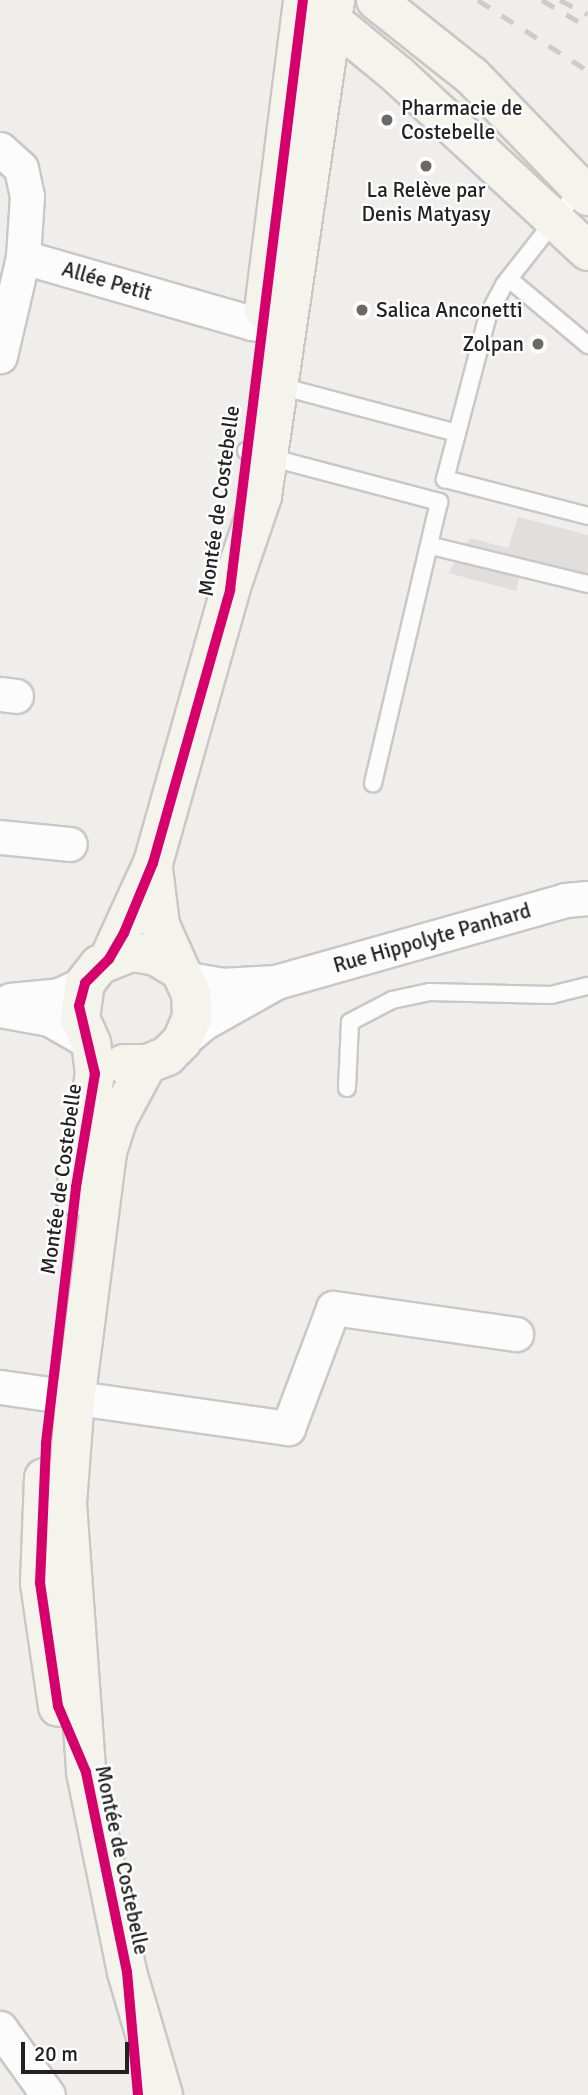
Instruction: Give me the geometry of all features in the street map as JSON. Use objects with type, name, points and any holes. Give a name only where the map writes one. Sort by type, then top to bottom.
[{"type":"main road","points":[[376,0],[472,76],[584,192]]},
{"type":"main road","points":[[319,5],[588,251]]},
{"type":"main road","name":"Montée de Costebelle","points":[[258,453],[280,386],[275,326],[319,84],[319,5]]},
{"type":"main road","name":"Montée de Costebelle","points":[[163,2095],[127,1972],[86,1772],[67,1504],[64,1395],[80,1159],[95,1074],[91,1043],[80,1018],[97,971],[153,863],[230,590],[258,453],[319,5]]},
{"type":"main road","points":[[319,84],[352,71],[398,75]]},
{"type":"main road","name":"Montée de Costebelle","points":[[153,863],[160,925],[192,1006],[182,1041]]},
{"type":"main road","points":[[97,971],[144,953],[181,974]]},
{"type":"main road","points":[[91,1043],[124,1063],[148,1063],[167,1056],[182,1041]]},
{"type":"main road","name":"Montée de Costebelle","points":[[64,1395],[107,1152],[118,1118],[148,1063]]},
{"type":"main road","name":"Montée de Costebelle","points":[[127,1972],[138,2095]]},
{"type":"street","points":[[0,149],[21,168],[27,197],[23,257],[0,356]]},
{"type":"street","name":"Allée Petit","points":[[23,257],[275,326]]},
{"type":"street","points":[[0,837],[70,844]]},
{"type":"street","name":"Rue Hippolyte Panhard","points":[[181,974],[221,985],[276,982],[565,900],[588,898]]},
{"type":"street","points":[[0,1001],[52,997],[97,971]]},
{"type":"street","name":"Rue Hippolyte Panhard","points":[[182,1041],[205,1022],[276,982]]},
{"type":"street","points":[[0,1010],[49,1019],[91,1043]]},
{"type":"street","points":[[0,1387],[288,1428],[333,1308],[516,1334]]},
{"type":"street","points":[[0,2028],[48,2095]]},
{"type":"lane","points":[[584,192],[553,220],[509,279],[488,315],[445,479],[588,516]]},
{"type":"lane","points":[[509,279],[588,345]]},
{"type":"lane","points":[[280,386],[457,433]]},
{"type":"lane","points":[[258,453],[439,502],[432,546],[373,783]]},
{"type":"lane","points":[[432,546],[588,584]]},
{"type":"lane","points":[[347,1088],[350,1022],[392,1000],[430,992],[551,995],[588,986]]},
{"type":"shaded area","points":[[518,517],[588,535],[588,591],[520,575],[516,591],[448,573],[470,538],[508,548]]},
{"type":"railway","points":[[478,0],[588,71]]},
{"type":"railway","points":[[542,0],[588,27]]},
{"type":"railway","points":[[560,0],[588,14]]},
{"type":"cycle path","points":[[138,2095],[127,1972],[86,1772],[58,1706],[40,1583],[46,1443],[76,1187],[95,1074],[79,1006],[85,983],[109,959],[124,933],[153,863],[230,590],[303,0]]},
{"type":"place","name":"Pharmacie de Costebelle","points":[[387,120]]},
{"type":"place","name":"La Relève par Denis Matyasy","points":[[426,166]]},
{"type":"place","name":"Salica Anconetti","points":[[362,310]]},
{"type":"place","name":"Zolpan","points":[[538,344]]}]
